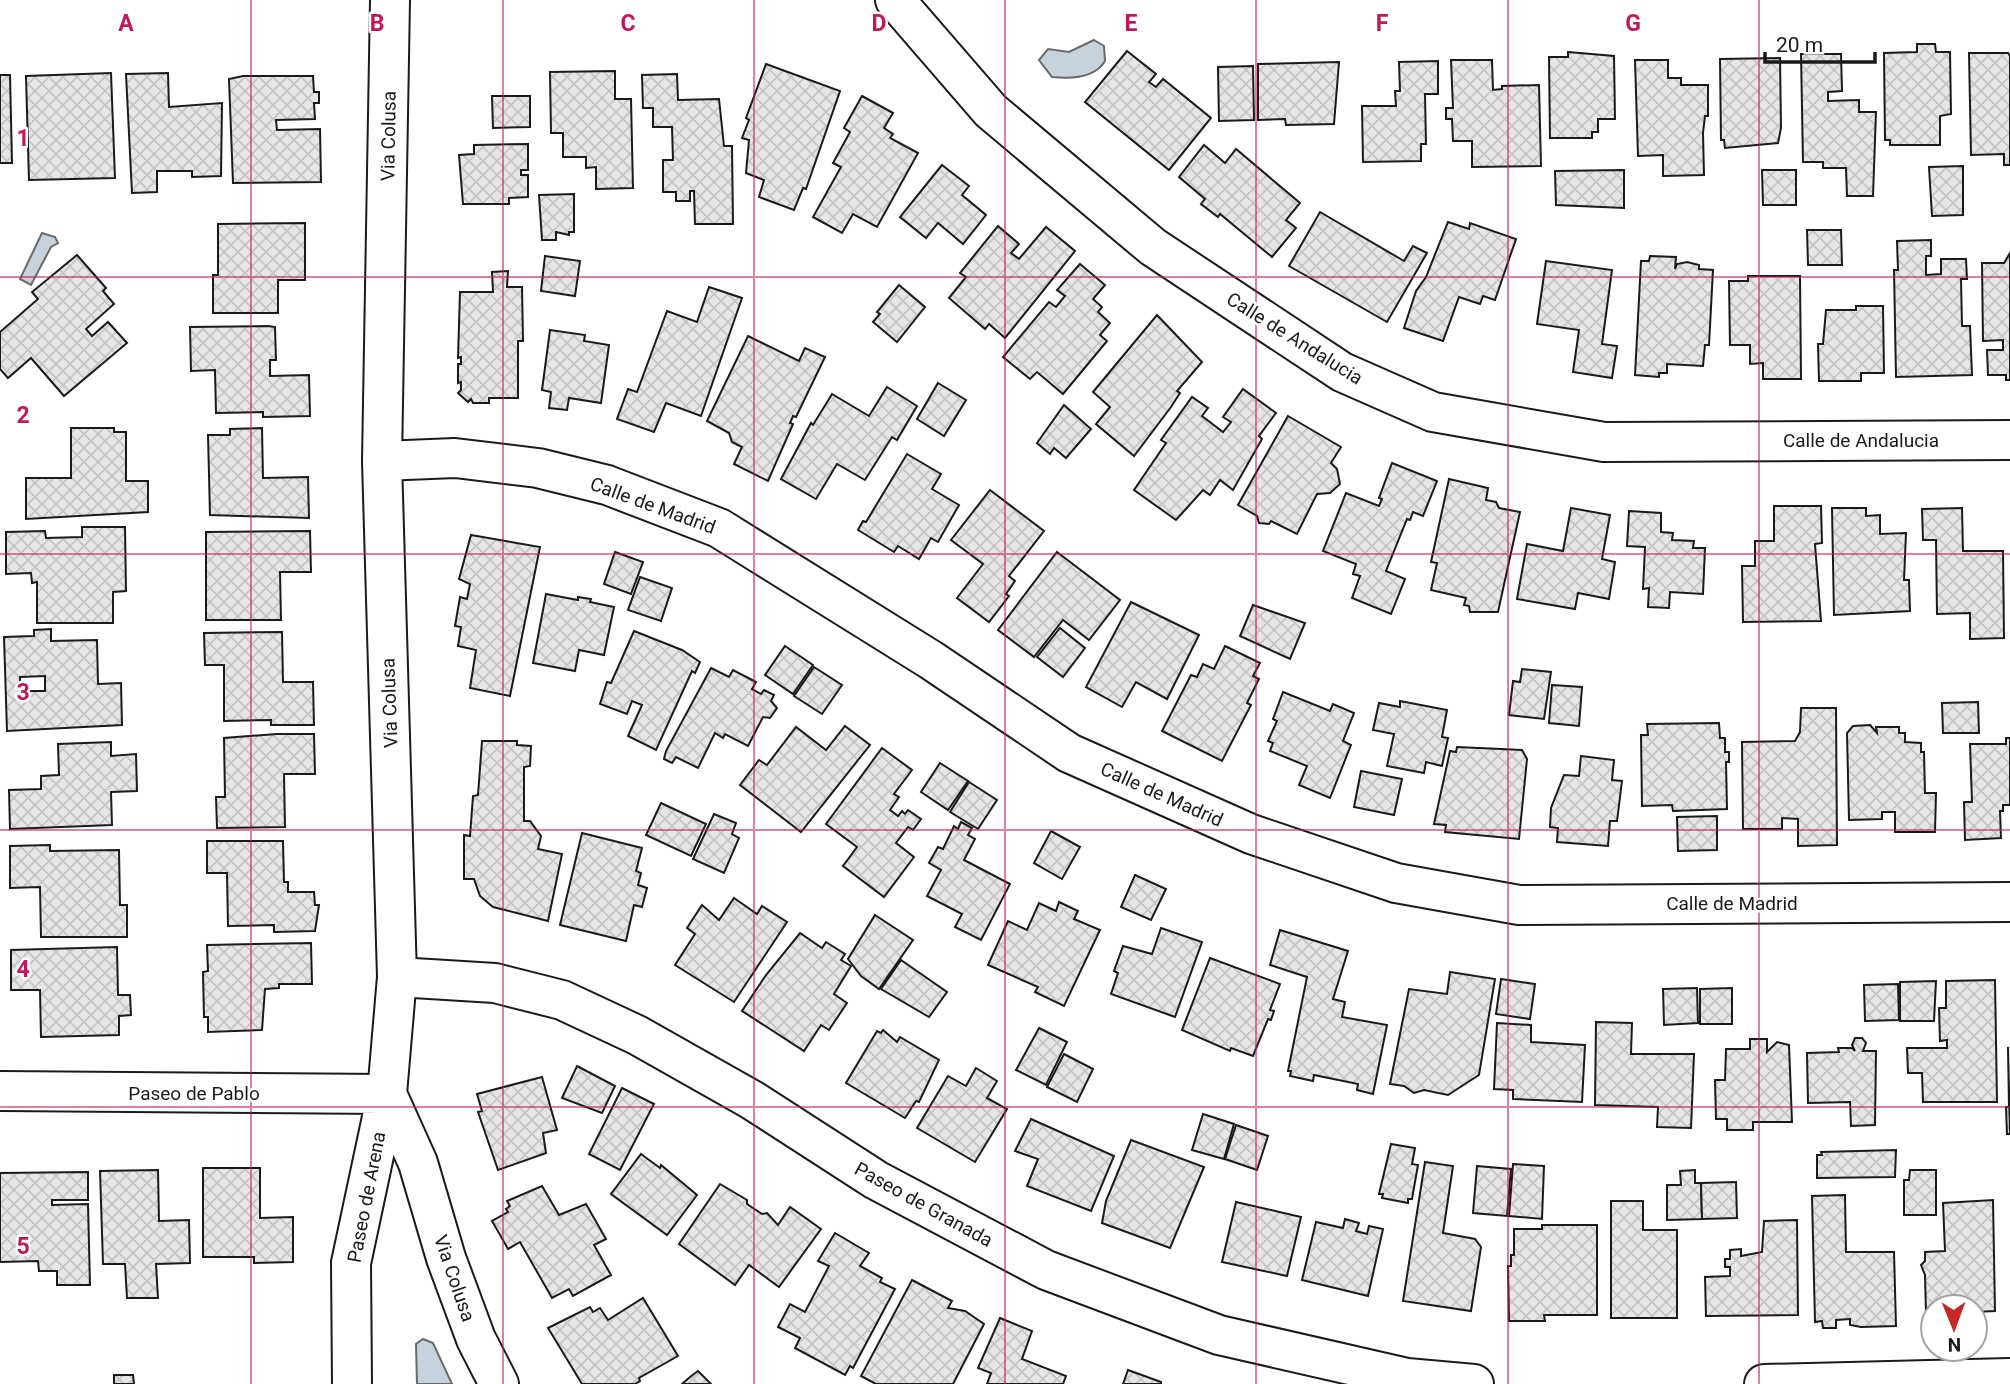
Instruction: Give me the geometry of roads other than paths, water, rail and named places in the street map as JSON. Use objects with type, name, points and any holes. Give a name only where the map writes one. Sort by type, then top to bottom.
[{"type":"street","name":"Via Colusa","points":[[390,0],[382,461],[397,977],[387,1094],[418,1163],[446,1258],[476,1339],[499,1384]]},
{"type":"street","name":"Calle de Andalucia","points":[[895,0],[991,111],[1153,247],[1342,372],[1433,412],[1604,442],[2010,440]]},
{"type":"street","name":"Calle de Madrid","points":[[382,461],[455,458],[538,468],[607,485],[719,528],[931,660],[1069,753],[1251,834],[1396,883],[1520,905],[2010,902]]},
{"type":"street","name":"Paseo de Granada","points":[[397,977],[495,983],[562,1000],[637,1035],[752,1100],[876,1180],[1058,1275],[1219,1335],[1407,1378],[1474,1384]]},
{"type":"street","name":"Paseo de Pablo","points":[[0,1091],[387,1094]]},
{"type":"street","name":"Paseo de Arena","points":[[352,1384],[351,1263],[387,1094]]},
{"type":"street","points":[[1764,1384],[2010,1378]]}]
